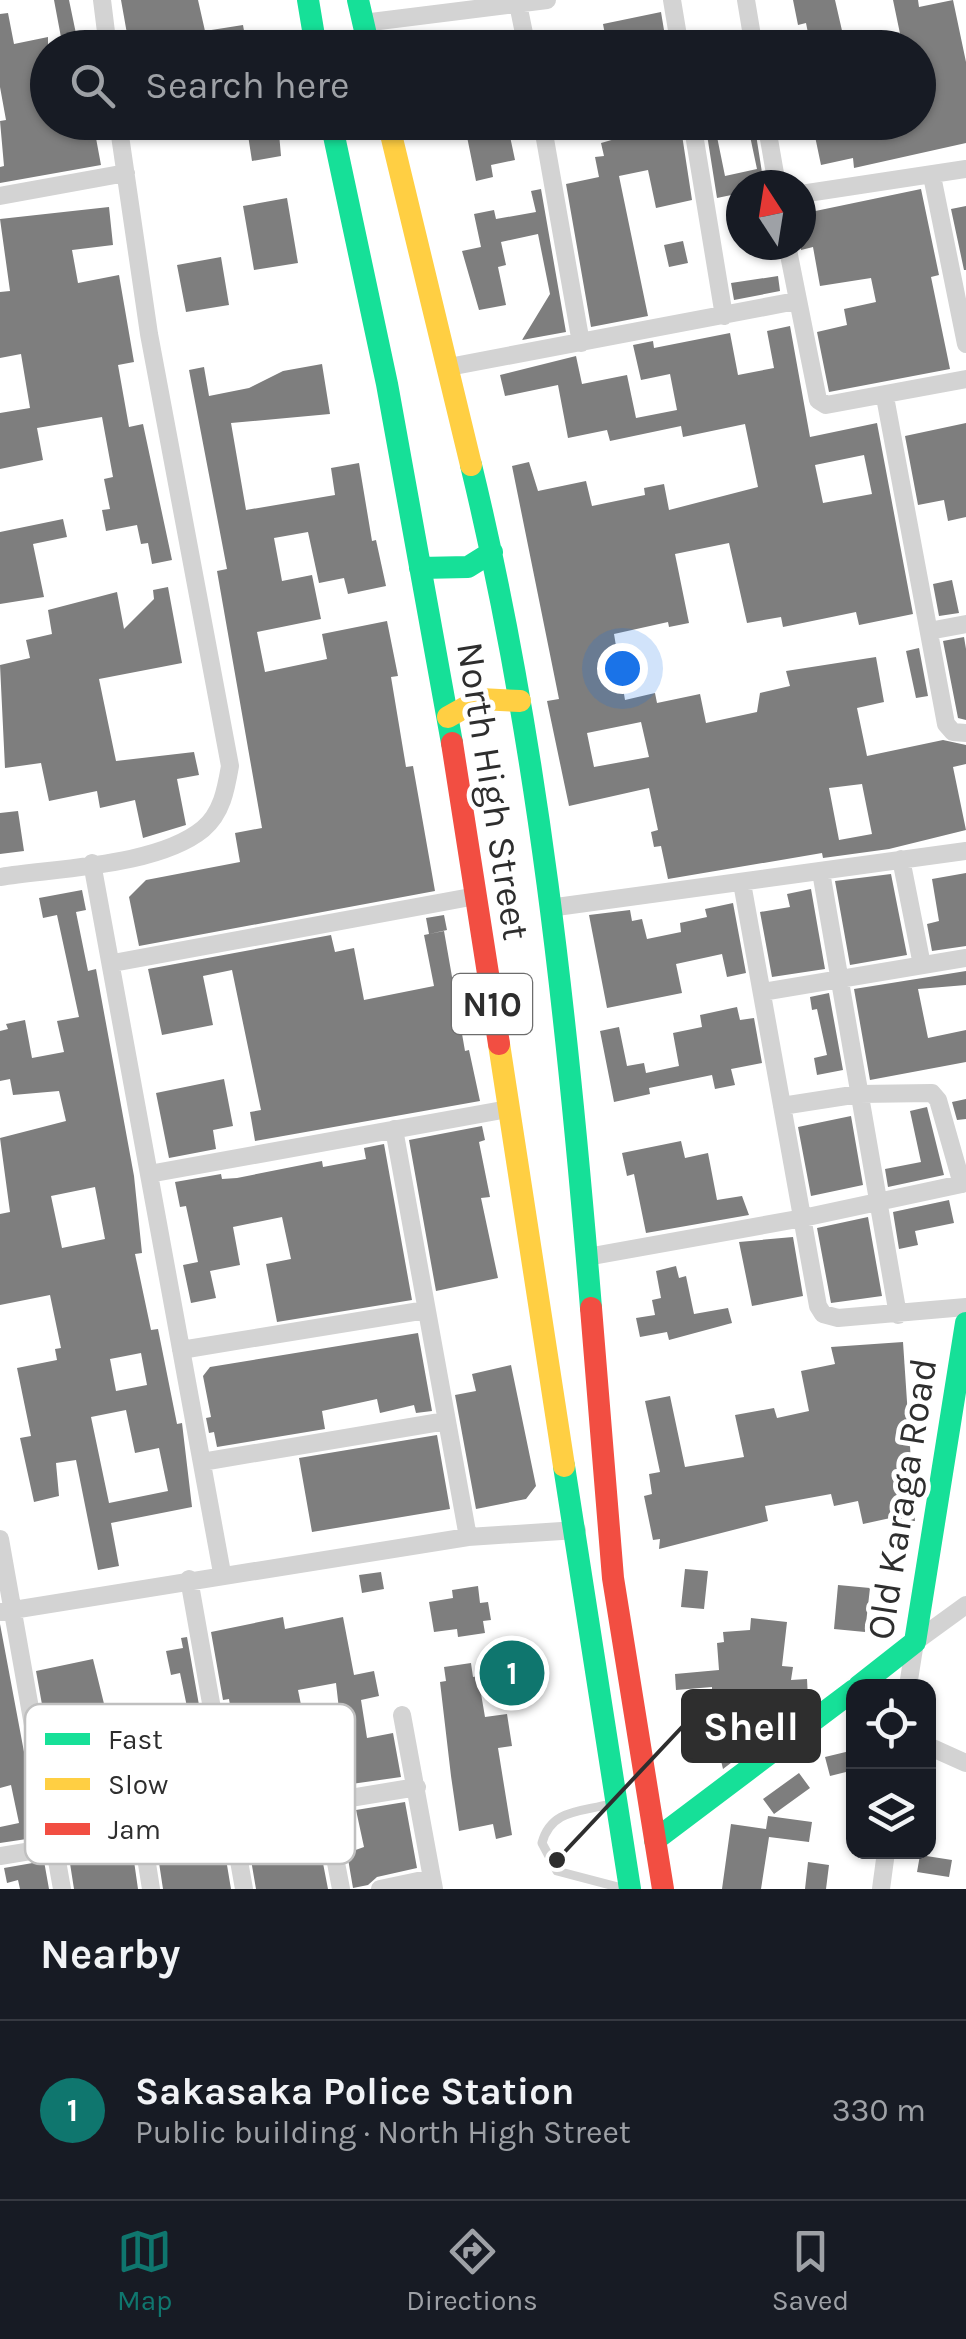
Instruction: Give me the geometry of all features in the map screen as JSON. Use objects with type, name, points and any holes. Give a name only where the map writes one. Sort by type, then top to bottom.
[{"type":"main road","points":[[308,0],[313,30]]},
{"type":"main road","name":"North High Street","points":[[335,140],[448,717],[630,1889]]},
{"type":"main road","name":"North High Street","points":[[392,140],[492,552],[520,701],[549,908],[586,1257],[612,1578],[663,1889]]},
{"type":"main road","points":[[420,568],[461,570],[482,564],[492,552]]},
{"type":"main road","points":[[448,717],[480,698],[520,701]]},
{"type":"main road","name":"Old Karaga Road","points":[[915,1642],[966,1323]]},
{"type":"main road","points":[[869,1679],[915,1642]]},
{"type":"main road","points":[[655,1840],[846,1697]]},
{"type":"street","points":[[102,0],[106,30]]},
{"type":"street","points":[[360,12],[547,0]]},
{"type":"street","points":[[672,0],[677,30]]},
{"type":"street","points":[[746,0],[751,30]]},
{"type":"street","points":[[518,4],[523,30]]},
{"type":"street","points":[[0,877],[153,854],[203,829],[223,802],[230,766],[149,334],[121,140]]},
{"type":"street","points":[[545,140],[581,343]]},
{"type":"street","points":[[695,140],[724,316]]},
{"type":"street","points":[[769,140],[774,170]]},
{"type":"street","points":[[816,192],[966,169]]},
{"type":"street","points":[[0,196],[126,173]]},
{"type":"street","points":[[932,176],[966,344]]},
{"type":"street","points":[[790,260],[818,400],[826,405],[966,380]]},
{"type":"street","points":[[449,367],[796,301]]},
{"type":"street","points":[[885,397],[946,724],[953,732],[966,733]]},
{"type":"street","points":[[928,631],[966,624]]},
{"type":"street","points":[[549,908],[966,851]]},
{"type":"street","points":[[901,858],[922,965]]},
{"type":"street","points":[[92,863],[222,1574]]},
{"type":"street","points":[[821,872],[898,1315]]},
{"type":"street","points":[[742,883],[823,1314],[838,1318],[966,1307]]},
{"type":"street","points":[[113,964],[476,896]]},
{"type":"street","points":[[762,992],[966,958]]},
{"type":"street","points":[[586,1257],[803,1218],[964,1183],[938,1100],[932,1093],[859,1094],[782,1106]]},
{"type":"street","points":[[150,1174],[508,1109]]},
{"type":"street","points":[[394,1129],[468,1537]]},
{"type":"street","points":[[181,1350],[426,1310]]},
{"type":"street","points":[[202,1462],[446,1421]]},
{"type":"street","points":[[6,1611],[468,1537],[577,1530]]},
{"type":"street","points":[[0,1538],[6,1611],[25,1704]]},
{"type":"street","points":[[189,1579],[211,1704]]},
{"type":"street","points":[[915,1642],[966,1605]]},
{"type":"street","name":"Old Karaga Road","points":[[909,1679],[915,1642]]},
{"type":"street","points":[[380,1889],[433,1883],[402,1715]]},
{"type":"street","points":[[936,1750],[966,1763]]},
{"type":"street","points":[[355,1796],[417,1787]]},
{"type":"street","points":[[0,1856],[25,1852]]},
{"type":"street","points":[[882,1889],[885,1859]]},
{"type":"street","points":[[58,1864],[62,1889]]},
{"type":"street","points":[[147,1864],[151,1889]]},
{"type":"street","points":[[239,1864],[244,1889]]},
{"type":"street","points":[[336,1864],[341,1889]]},
{"type":"lane","points":[[619,1802],[560,1815],[546,1828],[542,1843],[557,1871],[630,1889]]},
{"type":"building","points":[[54,0],[69,0],[75,30],[60,30]]},
{"type":"building","points":[[121,0],[198,0],[205,30],[126,30]]},
{"type":"building","points":[[793,0],[835,0],[842,30],[807,30],[806,23],[798,25]]},
{"type":"building","points":[[893,0],[918,0],[919,7],[953,0],[966,62],[966,143],[854,168],[853,158],[821,165],[816,140],[936,140],[936,30],[899,30]]},
{"type":"building","points":[[661,12],[664,30],[604,30],[603,24]]},
{"type":"building","points":[[8,13],[14,44],[30,41],[30,140],[96,140],[101,165],[0,183],[0,167],[4,166],[0,121],[6,120],[0,87],[0,14]]},
{"type":"building","points":[[243,25],[244,30],[211,30]]},
{"type":"building","points":[[249,140],[280,140],[281,156],[252,161]]},
{"type":"building","points":[[468,140],[511,140],[515,160],[491,165],[493,177],[476,181]]},
{"type":"building","points":[[683,140],[692,200],[656,208],[648,170],[619,176],[648,316],[591,327],[566,184],[599,177],[595,157],[604,156],[601,143]]},
{"type":"building","points":[[708,140],[718,140],[726,196],[717,198]]},
{"type":"building","points":[[751,140],[757,140],[762,170],[752,170],[757,169]]},
{"type":"building","points":[[541,189],[566,332],[522,340],[550,294],[538,234],[501,242],[506,265],[498,267],[506,305],[479,310],[462,251],[481,247],[474,214],[494,210],[496,219],[536,212],[531,191]]},
{"type":"building","points":[[921,189],[939,275],[931,277],[950,369],[829,392],[817,332],[847,325],[844,309],[876,302],[871,278],[820,286],[815,260],[816,211]]},
{"type":"building","points":[[287,198],[298,263],[254,270],[243,206]]},
{"type":"building","points":[[966,206],[966,270],[964,270],[951,209]]},
{"type":"building","points":[[109,207],[113,245],[72,250],[78,283],[119,275],[134,362],[118,365],[129,427],[143,424],[172,560],[152,564],[148,543],[141,544],[137,525],[106,531],[102,510],[110,509],[104,479],[113,477],[102,417],[37,428],[43,460],[0,469],[0,413],[30,408],[21,354],[0,358],[0,292],[10,291],[0,219]]},
{"type":"building","points":[[683,241],[688,263],[669,267],[664,245]]},
{"type":"building","points":[[221,257],[229,305],[186,312],[177,265]]},
{"type":"building","points":[[778,276],[780,291],[734,300],[731,283]]},
{"type":"building","points":[[790,326],[810,437],[877,423],[913,614],[859,625],[856,612],[783,627],[781,617],[747,623],[729,543],[675,554],[689,623],[669,627],[668,622],[614,634],[625,700],[655,693],[657,703],[700,694],[706,723],[757,712],[760,693],[790,686],[786,671],[876,657],[884,702],[857,708],[867,756],[943,740],[966,745],[966,764],[953,767],[966,830],[889,849],[823,858],[822,853],[668,879],[661,846],[654,847],[651,832],[658,830],[649,788],[569,806],[547,701],[559,699],[512,466],[529,462],[538,491],[586,481],[592,506],[645,495],[644,488],[664,484],[669,510],[758,487],[745,424],[683,437],[681,426],[610,441],[607,430],[568,438],[558,385],[505,396],[500,375],[576,356],[582,384],[627,375],[636,418],[677,410],[670,374],[641,380],[633,345],[653,341],[654,348],[730,333],[738,375],[774,368],[767,331]],"holes":[[[864,455],[872,494],[823,503],[815,465]],[[641,722],[649,757],[594,767],[587,733]],[[862,784],[872,834],[839,840],[829,788]]]},
{"type":"building","points":[[322,364],[330,414],[231,423],[246,510],[335,495],[331,468],[359,463],[372,541],[376,540],[386,586],[348,594],[344,578],[319,583],[308,532],[274,538],[282,581],[312,575],[321,619],[257,632],[265,672],[327,659],[322,634],[387,621],[398,676],[391,677],[406,767],[413,766],[435,891],[139,946],[129,897],[146,880],[240,862],[235,833],[262,828],[217,571],[227,569],[189,370],[204,367],[209,396],[249,388],[283,371]]},
{"type":"building","points":[[966,423],[966,517],[948,521],[944,500],[918,505],[905,436]]},
{"type":"building","points":[[63,519],[67,537],[33,544],[44,597],[0,604],[0,532]]},
{"type":"building","points":[[952,580],[959,613],[939,616],[933,584]]},
{"type":"building","points":[[168,587],[182,663],[99,679],[116,761],[194,752],[199,775],[177,779],[186,825],[143,838],[135,800],[100,808],[97,791],[49,801],[41,763],[5,768],[0,665],[30,658],[26,640],[52,634],[48,610],[117,592],[124,629],[154,599],[153,590]]},
{"type":"building","points":[[964,637],[966,720],[958,718],[943,641]]},
{"type":"building","points":[[919,648],[928,696],[916,698],[906,651]]},
{"type":"building","points":[[18,811],[24,851],[0,854],[0,813]]},
{"type":"building","points":[[966,873],[966,946],[932,951],[927,924],[939,921],[932,879]]},
{"type":"building","points":[[891,874],[907,955],[850,965],[835,881]]},
{"type":"building","points":[[811,889],[825,969],[772,977],[760,912],[790,907],[787,894]]},
{"type":"building","points":[[82,890],[86,910],[76,912],[88,971],[96,969],[134,1176],[142,1253],[135,1254],[151,1330],[158,1329],[177,1424],[182,1423],[192,1507],[111,1523],[119,1566],[98,1570],[76,1460],[56,1463],[59,1496],[34,1502],[20,1438],[31,1436],[17,1368],[57,1360],[55,1349],[61,1348],[50,1295],[0,1305],[0,1214],[10,1212],[0,1138],[66,1121],[59,1091],[13,1095],[10,1079],[0,1081],[0,1031],[8,1029],[6,1024],[25,1020],[32,1058],[64,1052],[57,1021],[79,1017],[57,915],[43,918],[39,898]],"holes":[[[95,1187],[105,1239],[62,1248],[51,1196]],[[141,1353],[147,1385],[116,1391],[110,1359]],[[126,1410],[135,1453],[159,1448],[168,1491],[109,1503],[91,1417]]]},
{"type":"building","points":[[733,903],[746,973],[727,977],[722,954],[676,964],[682,993],[607,1008],[589,915],[630,910],[632,921],[642,919],[647,939],[681,932],[680,923],[707,917],[705,909]]},
{"type":"building","points":[[444,915],[447,930],[429,934],[426,918]]},
{"type":"building","points":[[444,931],[465,1051],[469,1050],[480,1101],[255,1141],[250,1112],[261,1110],[232,970],[203,976],[213,1025],[162,1035],[148,969],[331,935],[335,952],[354,948],[364,1000],[434,986],[424,935]]},
{"type":"building","points":[[966,971],[966,985],[918,989],[928,1038],[966,1030],[966,1062],[870,1080],[854,989]]},
{"type":"building","points":[[829,993],[843,1070],[817,1075],[814,1058],[827,1055],[817,1009],[812,1010],[810,997]]},
{"type":"building","points":[[737,1007],[740,1020],[754,1018],[762,1063],[731,1069],[735,1085],[715,1089],[712,1075],[649,1088],[650,1094],[614,1102],[600,1031],[619,1027],[627,1066],[644,1063],[646,1073],[679,1066],[673,1033],[702,1027],[700,1015]]},
{"type":"building","points":[[224,1079],[233,1126],[213,1130],[216,1149],[169,1158],[156,1093]]},
{"type":"building","points":[[966,1099],[966,1119],[957,1120],[952,1102]]},
{"type":"building","points":[[927,1107],[944,1175],[888,1187],[885,1169],[921,1162],[910,1111]]},
{"type":"building","points":[[851,1116],[863,1185],[811,1196],[798,1127]]},
{"type":"building","points":[[482,1126],[485,1140],[479,1142],[490,1197],[481,1198],[498,1278],[436,1291],[409,1140]]},
{"type":"building","points":[[681,1141],[685,1158],[708,1153],[717,1200],[742,1196],[749,1215],[646,1233],[634,1174],[627,1176],[622,1153]]},
{"type":"building","points":[[384,1144],[412,1300],[277,1322],[266,1264],[291,1259],[282,1217],[233,1227],[240,1265],[210,1271],[216,1298],[191,1303],[183,1265],[198,1262],[186,1206],[180,1207],[175,1182],[221,1174],[222,1179],[237,1178],[322,1161],[323,1167],[366,1159],[364,1148]]},
{"type":"building","points":[[949,1200],[954,1223],[915,1231],[918,1245],[899,1249],[893,1212]]},
{"type":"building","points":[[868,1217],[882,1296],[831,1303],[817,1228]]},
{"type":"building","points":[[793,1237],[803,1296],[752,1306],[739,1242]]},
{"type":"building","points":[[676,1266],[679,1278],[686,1276],[694,1314],[728,1308],[732,1323],[669,1340],[667,1332],[640,1337],[636,1318],[655,1315],[652,1300],[661,1298],[656,1271]]},
{"type":"building","points":[[418,1333],[432,1411],[416,1413],[414,1405],[380,1413],[377,1399],[322,1411],[325,1429],[217,1447],[214,1432],[209,1433],[206,1418],[211,1417],[203,1376],[210,1367]]},
{"type":"building","points":[[903,1342],[915,1521],[896,1522],[895,1517],[863,1524],[858,1501],[834,1506],[831,1494],[765,1506],[768,1521],[659,1549],[660,1539],[653,1540],[644,1496],[652,1494],[649,1474],[660,1472],[645,1401],[670,1396],[685,1467],[744,1457],[735,1415],[774,1408],[777,1418],[809,1411],[801,1371],[835,1364],[831,1347]]},
{"type":"building","points":[[511,1365],[536,1486],[526,1499],[476,1509],[455,1395],[476,1391],[472,1374]]},
{"type":"building","points":[[437,1435],[450,1509],[312,1532],[299,1458]]},
{"type":"building","points":[[685,1569],[708,1571],[704,1609],[681,1607]]},
{"type":"building","points":[[381,1572],[384,1589],[362,1593],[359,1575]]},
{"type":"building","points":[[838,1585],[870,1588],[865,1632],[834,1629]]},
{"type":"building","points":[[478,1586],[480,1603],[488,1602],[491,1620],[483,1621],[485,1633],[458,1637],[457,1629],[434,1632],[429,1602],[453,1598],[452,1590]]},
{"type":"building","points":[[283,1617],[285,1629],[343,1617],[354,1675],[374,1671],[379,1696],[361,1700],[367,1738],[393,1733],[401,1777],[355,1783],[355,1704],[338,1704],[336,1683],[298,1690],[301,1704],[230,1704],[229,1699],[223,1700],[211,1632]]},
{"type":"building","points":[[751,1618],[787,1622],[782,1666],[793,1667],[791,1680],[807,1679],[808,1699],[768,1703],[770,1716],[764,1717],[774,1730],[723,1769],[712,1723],[712,1687],[676,1690],[675,1674],[719,1670],[717,1643],[724,1642],[723,1632],[750,1630]]},
{"type":"building","points":[[0,1624],[25,1757],[25,1839],[0,1843],[0,1827],[19,1823],[11,1785],[0,1788]]},
{"type":"building","points":[[187,1637],[199,1704],[186,1704],[180,1673],[171,1675],[166,1651],[183,1648],[181,1638]]},
{"type":"building","points":[[93,1659],[104,1704],[42,1704],[36,1671]]},
{"type":"building","points":[[471,1663],[473,1677],[478,1676],[485,1717],[507,1714],[512,1746],[498,1748],[512,1835],[496,1839],[493,1824],[459,1831],[451,1776],[440,1682],[446,1681],[444,1667]]},
{"type":"building","points":[[846,1752],[846,1772],[830,1776],[825,1757]]},
{"type":"building","points":[[799,1773],[810,1788],[774,1814],[763,1799]]},
{"type":"building","points":[[405,1802],[417,1868],[377,1877],[368,1885],[353,1888],[349,1864],[355,1864],[355,1850],[364,1847],[356,1810]]},
{"type":"building","points":[[768,1816],[812,1822],[809,1842],[769,1837],[761,1889],[722,1889],[731,1824],[766,1829]]},
{"type":"building","points":[[919,1859],[952,1860],[949,1877],[917,1872]]},
{"type":"building","points":[[808,1862],[829,1865],[826,1889],[805,1889]]},
{"type":"building","points":[[45,1864],[49,1889],[20,1889],[18,1880],[7,1883],[4,1868]]},
{"type":"building","points":[[70,1864],[134,1864],[138,1889],[74,1889]]},
{"type":"building","points":[[159,1864],[227,1864],[231,1889],[163,1889]]},
{"type":"building","points":[[252,1864],[323,1864],[328,1889],[256,1889]]},
{"type":"traffic: fast","points":[[308,0],[313,30]]},
{"type":"traffic: fast","points":[[358,0],[365,30]]},
{"type":"traffic: fast","points":[[335,140],[387,384],[452,743]]},
{"type":"traffic: fast","points":[[471,465],[515,673],[548,884],[591,1308]]},
{"type":"traffic: fast","points":[[420,568],[468,567],[492,552]]},
{"type":"traffic: fast","points":[[868,1679],[915,1642],[966,1323]]},
{"type":"traffic: fast","points":[[564,1466],[630,1889]]},
{"type":"traffic: fast","points":[[655,1840],[846,1696]]},
{"type":"traffic: slow","points":[[392,140],[471,465]]},
{"type":"traffic: slow","points":[[448,717],[480,699],[520,701]]},
{"type":"traffic: slow","points":[[499,1044],[564,1466]]},
{"type":"traffic: jam","points":[[452,743],[499,1044]]},
{"type":"traffic: jam","points":[[591,1308],[613,1578],[663,1889]]},
{"type":"place","name":"Sakasaka Police Station","points":[[512,1673]]},
{"type":"place","name":"Shell","points":[[557,1860]]}]
